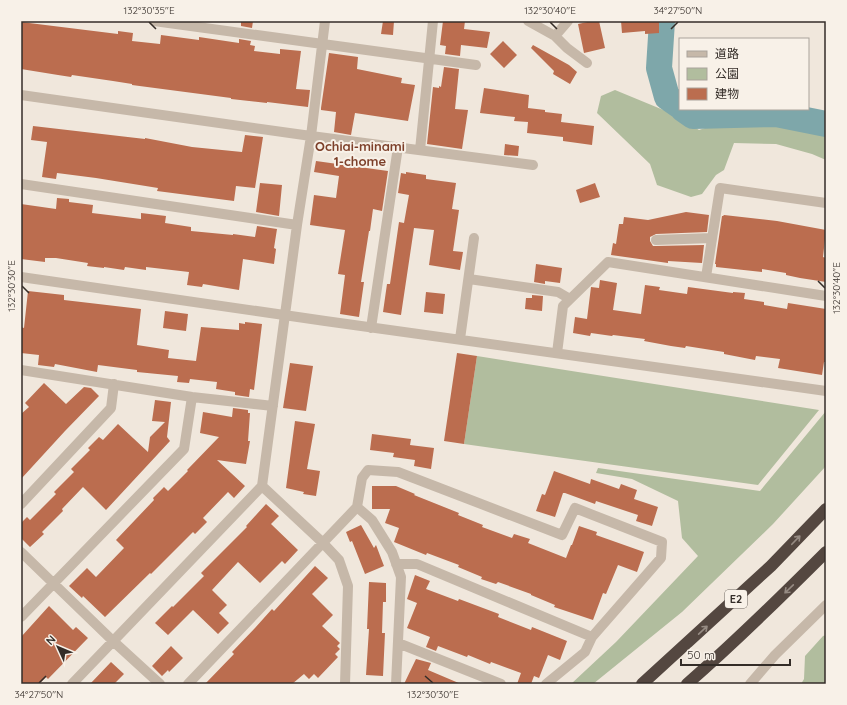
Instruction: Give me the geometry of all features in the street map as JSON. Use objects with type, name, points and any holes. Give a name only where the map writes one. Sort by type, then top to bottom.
[{"type":"highway","name":"E2","points":[[642,684],[771,566],[826,509]]},
{"type":"highway","name":"E2","points":[[687,684],[790,589],[826,552]]},
{"type":"street","points":[[154,21],[476,65]]},
{"type":"street","points":[[72,684],[262,486],[296,225],[311,136],[325,21]]},
{"type":"street","points":[[420,150],[433,21]]},
{"type":"street","points":[[528,21],[555,36],[567,48],[587,63]]},
{"type":"street","points":[[555,36],[568,21]]},
{"type":"street","points":[[21,95],[311,136],[533,165]]},
{"type":"street","points":[[371,328],[398,147]]},
{"type":"street","points":[[21,184],[296,225]]},
{"type":"street","points":[[706,278],[720,188],[826,203]]},
{"type":"street","points":[[460,339],[474,238]]},
{"type":"street","points":[[656,240],[712,238]]},
{"type":"street","points":[[557,353],[563,306],[608,262],[826,296]]},
{"type":"street","points":[[21,277],[285,316],[460,339],[826,391]]},
{"type":"street","points":[[469,279],[558,292],[570,299]]},
{"type":"street","points":[[21,370],[192,397],[273,406]]},
{"type":"street","points":[[21,504],[111,408],[114,384]]},
{"type":"street","points":[[21,617],[184,449],[192,397]]},
{"type":"street","points":[[188,684],[357,507],[362,478],[368,470],[398,472],[562,535],[575,508],[662,542],[661,558],[592,637],[584,652],[546,684]]},
{"type":"street","points":[[262,486],[339,560],[348,586],[345,684]]},
{"type":"street","points":[[357,507],[372,520],[392,552],[401,578],[396,684]]},
{"type":"street","points":[[21,552],[160,684]]},
{"type":"street","points":[[396,564],[417,564],[592,637]]},
{"type":"street","points":[[750,684],[775,655],[826,605]]},
{"type":"street","points":[[398,643],[501,684]]},
{"type":"green space","points":[[615,90],[678,116],[699,130],[717,124],[735,111],[774,116],[803,125],[826,129],[826,160],[812,154],[776,144],[734,143],[724,170],[716,175],[702,194],[691,197],[657,185],[650,164],[597,113],[601,96]]},
{"type":"green space","points":[[477,356],[819,410],[758,485],[464,444]]},
{"type":"green space","points":[[826,411],[826,466],[773,524],[682,612],[593,684],[571,684],[616,642],[698,556],[682,538],[678,501],[632,479],[596,473],[598,468],[760,491]]},
{"type":"green space","points":[[826,635],[826,684],[801,684],[804,679],[805,656],[823,636]]},
{"type":"building","points":[[241,21],[253,21],[252,28],[241,26]]},
{"type":"building","points":[[383,21],[394,21],[393,35],[381,34]]},
{"type":"building","points":[[443,21],[465,21],[464,29],[490,32],[487,48],[461,45],[460,56],[445,54],[446,46],[440,45]]},
{"type":"building","points":[[599,21],[605,48],[584,53],[578,24]]},
{"type":"building","points":[[621,21],[659,21],[659,33],[645,34],[645,31],[622,33]]},
{"type":"building","points":[[21,22],[118,34],[118,31],[133,33],[132,41],[160,44],[161,35],[199,40],[199,37],[239,43],[239,39],[251,41],[250,45],[255,46],[254,51],[280,54],[280,49],[301,51],[296,89],[310,90],[308,107],[231,99],[72,75],[71,77],[21,69]]},
{"type":"building","points":[[503,41],[517,55],[504,68],[490,54]]},
{"type":"building","points":[[533,45],[569,65],[577,72],[570,84],[553,74],[554,71],[531,48]]},
{"type":"building","points":[[329,53],[358,57],[357,69],[402,78],[401,83],[415,85],[408,121],[355,113],[351,135],[334,132],[336,112],[321,110]]},
{"type":"building","points":[[444,67],[459,69],[455,109],[468,110],[462,149],[427,144],[433,87],[441,87]]},
{"type":"building","points":[[484,88],[529,95],[528,108],[562,114],[561,122],[594,126],[592,145],[563,141],[563,137],[527,133],[528,122],[514,121],[515,117],[480,113]]},
{"type":"building","points":[[33,126],[145,138],[192,147],[242,152],[245,135],[263,137],[255,188],[236,186],[234,201],[157,191],[158,188],[57,173],[56,179],[42,177],[47,142],[31,140]]},
{"type":"building","points":[[505,144],[519,146],[518,156],[504,155]]},
{"type":"building","points":[[316,161],[388,171],[382,211],[373,209],[361,282],[364,282],[359,317],[340,314],[345,275],[338,274],[345,230],[310,225],[314,195],[336,198],[339,176],[314,172]]},
{"type":"building","points":[[406,172],[426,175],[426,179],[456,183],[452,209],[459,210],[453,251],[463,252],[460,270],[429,265],[434,230],[414,228],[401,315],[383,312],[387,284],[390,284],[399,222],[404,223],[409,195],[398,193],[401,173],[406,174]]},
{"type":"building","points":[[260,183],[282,185],[279,216],[256,212]]},
{"type":"building","points":[[595,183],[600,197],[580,203],[576,190]]},
{"type":"building","points":[[57,198],[69,199],[69,202],[93,205],[92,213],[141,219],[141,213],[166,216],[165,223],[191,227],[191,231],[255,237],[257,226],[277,229],[274,248],[276,249],[274,264],[243,259],[239,290],[203,284],[202,287],[187,285],[189,272],[146,267],[146,270],[125,267],[124,270],[104,268],[87,266],[88,263],[56,258],[45,258],[45,262],[21,259],[21,204],[56,209]]},
{"type":"building","points":[[686,212],[709,215],[707,232],[656,234],[650,237],[650,241],[653,246],[704,245],[702,263],[668,261],[668,263],[611,255],[613,243],[616,244],[619,224],[623,224],[624,217],[648,220]]},
{"type":"building","points":[[722,216],[777,221],[826,230],[823,257],[826,258],[826,282],[800,278],[786,275],[786,273],[762,269],[762,272],[716,267],[715,264]]},
{"type":"building","points":[[536,264],[562,268],[560,283],[545,281],[545,284],[534,282]]},
{"type":"building","points":[[600,280],[617,283],[613,310],[641,314],[645,285],[660,287],[659,290],[687,294],[688,287],[733,293],[745,293],[744,299],[764,302],[764,305],[787,309],[788,303],[826,309],[826,362],[824,362],[822,375],[778,368],[780,359],[756,356],[755,360],[724,354],[724,352],[686,346],[685,348],[644,341],[645,339],[591,333],[590,336],[573,333],[575,317],[587,319],[591,287],[599,288]]},
{"type":"building","points":[[28,291],[64,295],[64,300],[141,309],[137,345],[169,350],[168,358],[196,361],[201,327],[239,330],[239,323],[245,324],[245,322],[262,324],[254,390],[250,389],[249,397],[235,395],[235,392],[216,389],[217,382],[190,379],[189,383],[177,382],[178,376],[137,372],[137,370],[98,365],[97,372],[55,364],[54,367],[38,365],[39,355],[21,353],[21,327],[24,328]]},
{"type":"building","points":[[426,292],[445,294],[443,314],[424,312]]},
{"type":"building","points":[[532,295],[543,296],[542,311],[525,309],[526,298],[532,298]]},
{"type":"building","points":[[165,311],[188,314],[186,331],[163,328]]},
{"type":"building","points":[[457,353],[477,356],[464,444],[444,441]]},
{"type":"building","points":[[290,363],[313,366],[306,411],[283,408]]},
{"type":"building","points":[[44,383],[66,404],[84,387],[91,388],[99,396],[21,479],[21,414],[29,407],[25,403]]},
{"type":"building","points":[[155,400],[171,402],[167,437],[170,441],[106,510],[83,487],[62,509],[63,511],[42,532],[44,534],[30,547],[21,538],[21,523],[27,517],[30,520],[56,494],[54,492],[74,472],[71,469],[90,450],[88,448],[99,437],[103,440],[118,424],[148,452],[150,437],[165,422],[152,421]]},
{"type":"building","points":[[233,408],[248,410],[248,413],[250,413],[248,441],[250,441],[246,464],[217,460],[245,486],[234,498],[228,492],[203,518],[207,522],[195,534],[193,532],[105,617],[83,596],[82,598],[69,586],[87,568],[96,577],[124,548],[116,540],[154,500],[153,498],[164,487],[168,491],[219,437],[200,433],[203,412],[232,417]]},
{"type":"building","points":[[295,421],[315,424],[307,469],[320,471],[316,496],[303,494],[304,492],[286,488]]},
{"type":"building","points":[[372,434],[411,439],[410,445],[434,448],[431,469],[414,466],[415,460],[393,457],[394,453],[370,450]]},
{"type":"building","points":[[554,471],[590,484],[591,479],[619,489],[621,484],[637,490],[634,499],[658,507],[652,526],[636,521],[638,515],[596,501],[595,504],[565,493],[563,493],[555,517],[536,511],[542,494],[545,495]]},
{"type":"building","points":[[372,486],[396,486],[459,513],[458,515],[483,525],[482,527],[512,538],[514,534],[530,539],[528,543],[566,558],[579,526],[597,532],[596,535],[644,552],[637,572],[618,565],[606,594],[603,593],[593,620],[554,607],[555,605],[531,594],[498,582],[496,584],[481,579],[482,577],[458,567],[459,565],[427,553],[426,555],[394,542],[399,528],[385,523],[390,509],[372,509]]},
{"type":"building","points":[[266,504],[279,516],[271,524],[298,550],[285,564],[282,561],[260,583],[238,562],[212,590],[227,605],[219,613],[229,623],[218,634],[193,610],[168,635],[155,623],[204,576],[201,573],[247,527],[246,526]]},
{"type":"building","points":[[361,525],[374,548],[376,545],[384,566],[365,574],[352,541],[350,542],[346,532]]},
{"type":"building","points":[[315,566],[328,578],[312,594],[333,615],[322,626],[340,643],[337,646],[340,649],[335,654],[338,657],[318,678],[314,674],[309,679],[304,674],[292,684],[205,684],[234,654],[232,652],[272,609],[274,611]]},
{"type":"building","points":[[415,575],[430,581],[426,589],[458,601],[459,599],[499,614],[498,617],[531,630],[532,627],[567,641],[560,660],[548,655],[539,678],[534,676],[531,684],[517,684],[521,673],[491,662],[490,664],[468,655],[467,657],[438,646],[436,651],[426,647],[430,637],[407,628],[417,603],[407,599]]},
{"type":"building","points":[[369,582],[386,583],[386,602],[383,602],[382,633],[385,633],[383,676],[366,675],[369,629],[367,629]]},
{"type":"building","points":[[49,606],[73,630],[76,627],[88,638],[48,679],[46,677],[39,684],[21,684],[21,637]]},
{"type":"building","points":[[171,646],[183,658],[169,672],[168,670],[162,676],[152,666]]},
{"type":"building","points":[[416,659],[431,663],[428,670],[461,684],[404,684]]},
{"type":"building","points":[[111,662],[124,674],[114,684],[90,684]]},
{"type":"waterway","points":[[662,21],[659,68],[667,97],[679,105]]},
{"type":"waterway","points":[[684,110],[693,116],[776,114],[826,124]]},
{"type":"district","name":"Ochiai-minami 1-chome","points":[[360,154]]}]
